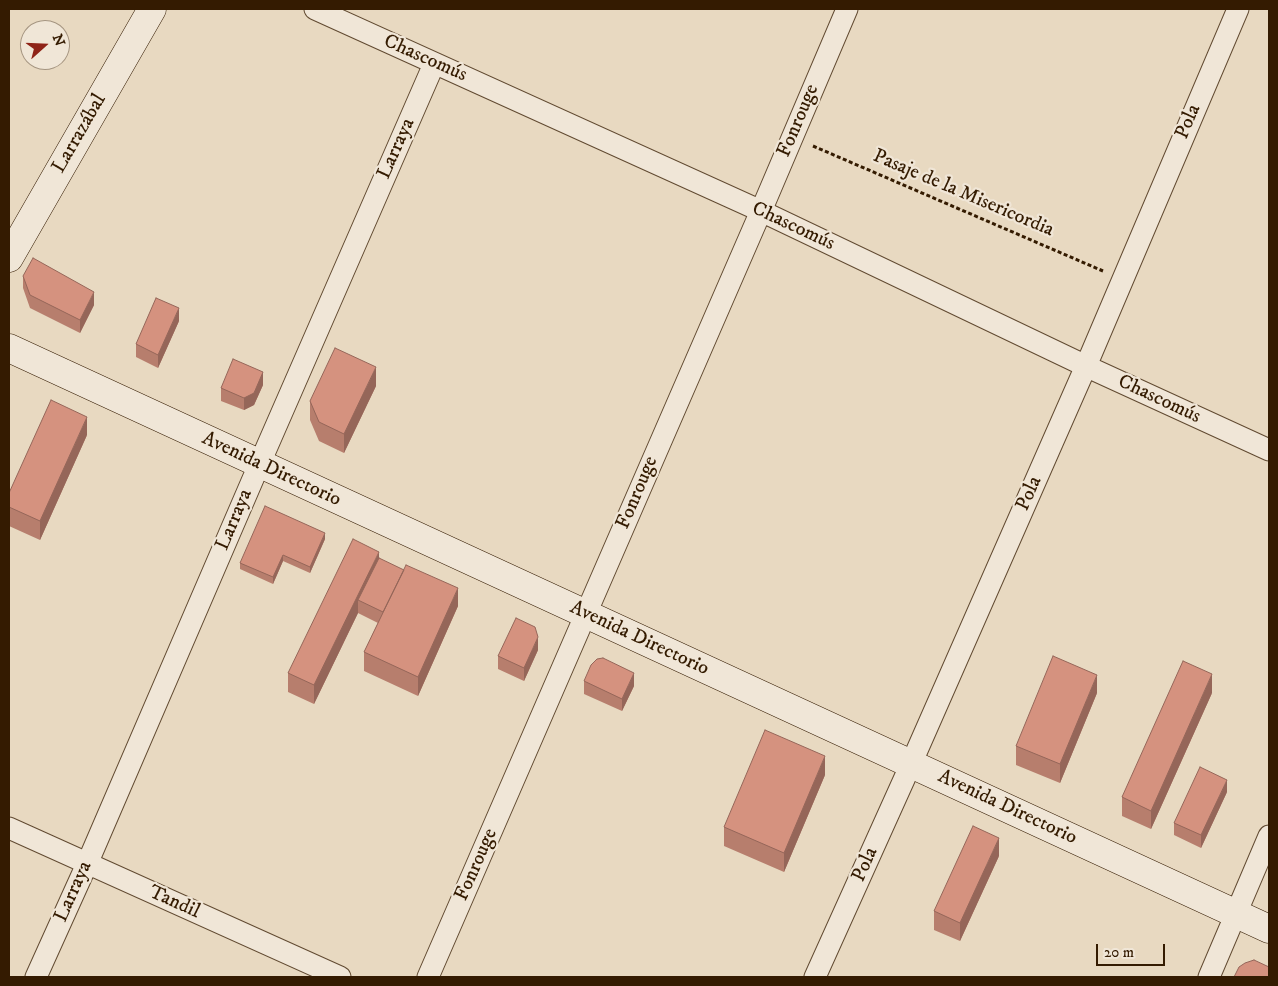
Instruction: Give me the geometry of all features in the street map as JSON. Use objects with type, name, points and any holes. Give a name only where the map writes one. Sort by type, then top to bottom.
[{"type":"main road","name":"Larrazábal","points":[[9,258],[152,9]]},
{"type":"main road","name":"Avenida Directorio","points":[[9,348],[259,465],[1269,929]]},
{"type":"street","name":"Chascomús","points":[[315,9],[761,211],[1086,366],[1269,450]]},
{"type":"street","name":"Fonrouge","points":[[428,977],[847,9]]},
{"type":"street","name":"Pola","points":[[815,977],[1086,366],[1238,9]]},
{"type":"street","name":"Larraya","points":[[36,977],[87,864],[434,64]]},
{"type":"street","name":"Tandil","points":[[9,828],[340,977]]},
{"type":"street","points":[[1209,977],[1269,836]]},
{"type":"path","name":"Pasaje de la Misericordia","points":[[792,137],[1122,279]]},
{"type":"building","points":[[33,258],[94,292],[80,320],[30,295],[23,276]]},
{"type":"building","points":[[156,298],[179,308],[158,355],[136,344]]},
{"type":"building","points":[[335,348],[376,367],[344,434],[319,422],[310,401]]},
{"type":"building","points":[[233,359],[263,372],[254,393],[244,398],[221,388]]},
{"type":"building","points":[[51,400],[87,417],[40,521],[9,507],[9,493]]},
{"type":"building","points":[[265,506],[325,533],[310,567],[283,555],[273,577],[240,563]]},
{"type":"building","points":[[353,539],[379,552],[314,685],[288,673]]},
{"type":"building","points":[[379,558],[404,570],[383,612],[358,600]]},
{"type":"building","points":[[406,565],[458,588],[418,677],[364,652]]},
{"type":"building","points":[[516,618],[535,627],[538,637],[524,668],[498,656]]},
{"type":"building","points":[[1053,656],[1097,675],[1060,764],[1016,746]]},
{"type":"building","points":[[603,658],[634,673],[622,699],[584,681],[591,665],[597,659]]},
{"type":"building","points":[[1183,661],[1212,674],[1151,811],[1122,797]]},
{"type":"building","points":[[765,730],[825,756],[784,853],[724,827]]},
{"type":"building","points":[[1200,767],[1227,780],[1201,835],[1174,823]]},
{"type":"building","points":[[973,826],[999,838],[960,923],[934,911]]},
{"type":"building","points":[[1254,960],[1269,967],[1268,977],[1234,977],[1239,967]]}]
